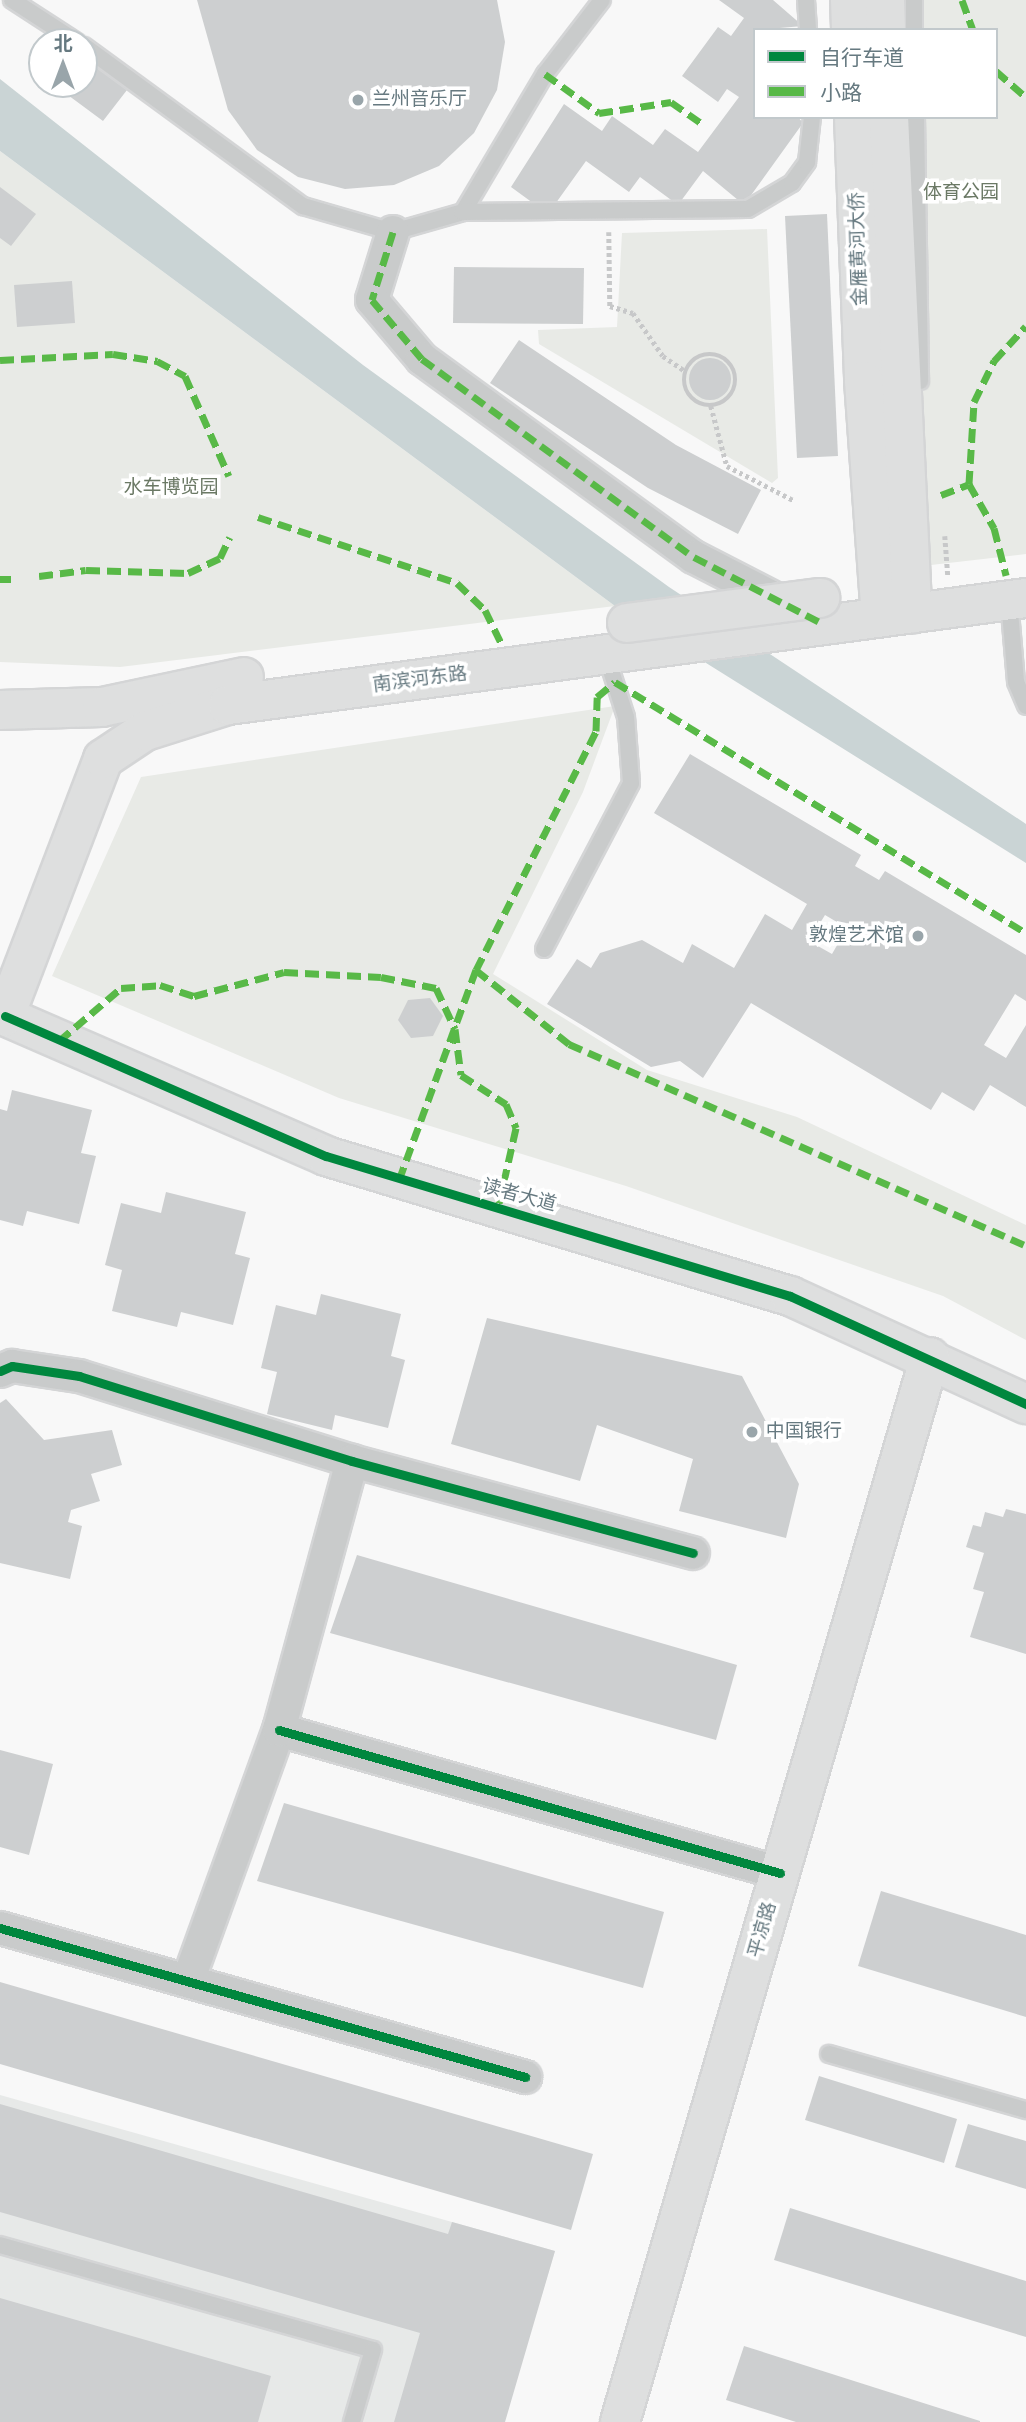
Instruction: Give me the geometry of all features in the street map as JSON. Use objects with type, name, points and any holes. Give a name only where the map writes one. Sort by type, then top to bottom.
[{"type":"main road","points":[[850,0],[851,28]]},
{"type":"main road","points":[[885,0],[886,28]]},
{"type":"main road","name":"金雁黄河大侨","points":[[854,119],[881,380]]},
{"type":"main road","name":"金雁黄河大侨","points":[[881,380],[889,119]]},
{"type":"main road","points":[[881,380],[895,602]]},
{"type":"main road","name":"南滨河东路","points":[[2,1015],[90,785],[103,759],[122,742],[228,705],[821,611],[1020,590]]},
{"type":"main road","name":"南滨河东路","points":[[0,710],[102,707],[225,679],[621,642]]},
{"type":"main road","name":"读者大道","points":[[2,1015],[326,1156],[751,1283],[930,1357],[1026,1404]]},
{"type":"main road","name":"平凉路","points":[[620,2422],[930,1357]]},
{"type":"street","points":[[393,232],[372,300],[422,359],[694,557],[821,611]]},
{"type":"street","points":[[0,1371],[12,1366],[79,1376],[352,1461],[692,1553]]},
{"type":"street","points":[[188,1981],[279,1730],[352,1461]]},
{"type":"street","points":[[279,1730],[780,1873]]},
{"type":"street","points":[[0,1928],[525,2077]]},
{"type":"lane","points":[[12,0],[55,28]]},
{"type":"lane","points":[[463,212],[545,74],[602,0]]},
{"type":"lane","points":[[806,0],[808,28]]},
{"type":"lane","points":[[914,0],[914,28]]},
{"type":"lane","points":[[98,56],[303,206],[393,232],[463,212],[748,209],[772,200],[807,162],[812,119]]},
{"type":"lane","points":[[895,602],[924,504],[916,119]]},
{"type":"lane","points":[[1020,590],[1016,682],[1026,706]]},
{"type":"lane","points":[[544,949],[631,783],[621,642]]},
{"type":"lane","points":[[829,2054],[1026,2110]]},
{"type":"lane","points":[[0,2245],[373,2350],[352,2422]]},
{"type":"path","points":[[609,211],[610,306],[633,313],[663,356],[685,371],[689,396],[711,406],[727,400],[736,385],[728,361],[704,354],[685,371]]},
{"type":"path","points":[[711,406],[727,466],[795,501]]},
{"type":"shaded area","points":[[0,79],[363,365],[669,587],[1026,824],[1026,863],[615,606],[0,151]]},
{"type":"shaded area","points":[[0,2095],[555,2251],[503,2422],[0,2422]]},
{"type":"green space","name":"体育公园","points":[[892,0],[1026,0],[1026,554],[905,568],[895,119],[998,119],[998,28],[893,28]]},
{"type":"green space","name":"水车博览园","points":[[0,151],[615,606],[120,667],[0,662]]},
{"type":"green space","points":[[767,229],[778,478],[772,483],[539,344],[538,330],[617,327],[622,233]]},
{"type":"green space","points":[[615,706],[583,792],[493,974],[647,1070],[797,1117],[1026,1225],[1026,1340],[943,1296],[626,1186],[339,1098],[52,976],[141,777]]},
{"type":"building","name":"兰州音乐厅","points":[[197,0],[497,0],[505,42],[497,90],[474,133],[439,166],[394,185],[345,189],[298,177],[257,150],[228,110]]},
{"type":"building","points":[[719,0],[773,0],[803,26],[753,28],[753,119],[800,119],[803,123],[744,205],[703,171],[678,205],[640,177],[629,192],[586,161],[548,214],[511,187],[564,104],[602,131],[612,116],[653,145],[665,129],[698,152],[739,97],[727,89],[718,102],[682,76],[718,27],[731,36],[744,18]]},
{"type":"building","points":[[98,68],[127,90],[103,121],[72,98],[98,98]]},
{"type":"building","points":[[0,187],[36,214],[11,246],[0,238]]},
{"type":"building","points":[[827,214],[838,456],[797,458],[785,216]]},
{"type":"building","points":[[454,267],[584,268],[583,324],[453,323]]},
{"type":"building","points":[[72,281],[75,323],[17,327],[14,285]]},
{"type":"building","points":[[519,340],[676,445],[761,490],[738,534],[648,488],[490,383]]},
{"type":"building","points":[[710,358],[725,364],[731,379],[725,394],[710,400],[695,394],[689,379],[695,364]]},
{"type":"building","name":"敦煌艺术馆","points":[[690,754],[861,855],[855,866],[879,880],[885,871],[1026,955],[1026,1001],[1015,994],[984,1045],[1006,1058],[1026,1025],[1026,1107],[990,1085],[974,1111],[942,1092],[931,1110],[751,1003],[703,1078],[680,1061],[651,1067],[547,1004],[577,959],[591,968],[600,953],[642,940],[683,963],[692,944],[734,968],[765,914],[792,930],[807,904],[654,813]],"holes":[[[825,915],[847,928],[832,954],[809,941]]]},
{"type":"building","points":[[430,998],[443,1016],[433,1036],[411,1038],[398,1020],[408,1000]]},
{"type":"building","points":[[12,1090],[92,1110],[81,1153],[96,1156],[79,1224],[27,1211],[23,1226],[0,1220],[0,1109],[7,1111]]},
{"type":"building","points":[[166,1192],[246,1212],[235,1254],[250,1258],[233,1325],[181,1312],[177,1327],[112,1311],[122,1270],[105,1265],[121,1203],[161,1213]]},
{"type":"building","points":[[321,1294],[401,1314],[391,1356],[405,1360],[388,1428],[335,1415],[332,1430],[267,1414],[277,1372],[261,1368],[276,1305],[316,1315]]},
{"type":"building","points":[[487,1318],[742,1376],[799,1484],[786,1538],[679,1511],[693,1459],[597,1425],[580,1481],[451,1444]]},
{"type":"building","points":[[6,1399],[44,1440],[112,1430],[122,1465],[91,1474],[100,1501],[71,1510],[68,1522],[82,1526],[70,1579],[0,1563],[0,1403]]},
{"type":"building","points":[[1006,1509],[1026,1514],[1026,1654],[970,1637],[984,1592],[973,1589],[984,1553],[966,1547],[973,1525],[981,1527],[985,1512],[1003,1517]]},
{"type":"building","points":[[357,1555],[737,1665],[716,1740],[330,1633]]},
{"type":"building","points":[[0,1750],[53,1764],[29,1855],[0,1847]]},
{"type":"building","points":[[284,1803],[664,1912],[643,1988],[257,1881]]},
{"type":"building","points":[[881,1891],[1026,1935],[1026,2017],[858,1966]]},
{"type":"building","points":[[0,1982],[593,2154],[571,2230],[0,2064]]},
{"type":"building","points":[[819,2076],[957,2119],[944,2163],[805,2120]]},
{"type":"building","points":[[0,2104],[448,2234],[452,2222],[555,2251],[505,2422],[394,2422],[420,2333],[0,2212]]},
{"type":"building","points":[[968,2124],[1026,2141],[1026,2189],[955,2167]]},
{"type":"building","points":[[790,2208],[1026,2281],[1026,2337],[774,2260]]},
{"type":"building","points":[[0,2298],[271,2376],[258,2422],[0,2422]]},
{"type":"building","points":[[744,2346],[980,2422],[796,2422],[726,2400]]},
{"type":"marked path","points":[[962,0],[972,28]]},
{"type":"marked path","points":[[998,73],[1026,97]]},
{"type":"marked path","points":[[545,74],[599,113],[671,102],[701,123]]},
{"type":"marked path","points":[[393,232],[372,300],[422,359],[694,557],[823,624]]},
{"type":"marked path","points":[[941,495],[969,484],[974,402],[994,361],[1026,326]]},
{"type":"marked path","points":[[0,360],[113,354],[157,361],[185,376],[229,476]]},
{"type":"marked path","points":[[969,484],[994,528],[1006,575]]},
{"type":"marked path","points":[[258,517],[457,583],[485,610],[501,643]]},
{"type":"marked path","points":[[39,576],[86,570],[188,573],[220,558],[230,537]]},
{"type":"marked path","points":[[0,579],[11,579]]},
{"type":"marked path","points":[[399,1180],[476,970],[596,731],[597,697],[615,682],[1026,933]]},
{"type":"marked path","points":[[476,970],[569,1044],[1026,1246]]},
{"type":"marked path","points":[[59,1041],[121,988],[160,985],[194,996],[284,972],[381,977],[436,988],[455,1029],[461,1075],[506,1104],[516,1128],[498,1208]]},
{"type":"cycle path","points":[[5,1016],[326,1156],[790,1296],[1026,1404]]},
{"type":"cycle path","points":[[0,1371],[12,1366],[79,1376],[352,1461],[693,1553]]},
{"type":"cycle path","points":[[279,1730],[780,1873]]},
{"type":"cycle path","points":[[0,1928],[525,2077]]},
{"type":"place","name":"兰州音乐厅","points":[[358,100]]},
{"type":"place","name":"敦煌艺术馆","points":[[918,936]]},
{"type":"place","name":"中国银行","points":[[752,1432]]}]
